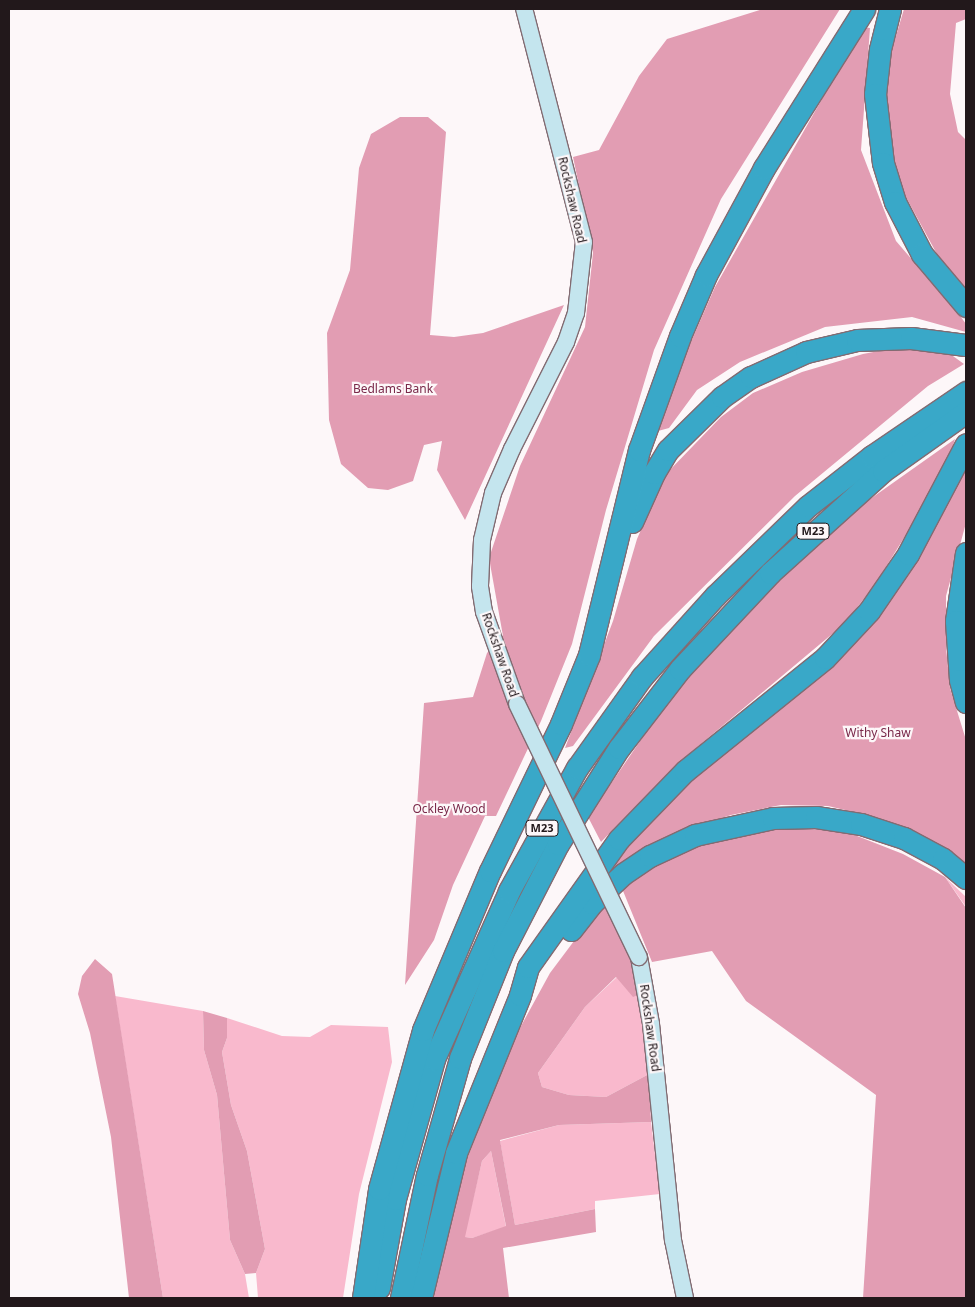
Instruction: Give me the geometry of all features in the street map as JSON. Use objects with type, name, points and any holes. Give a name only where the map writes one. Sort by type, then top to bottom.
[{"type":"highway","points":[[363,1298],[379,1189],[423,1030],[490,871],[565,715],[589,654],[618,543],[621,519],[639,450],[680,336],[706,275],[764,168],[864,9]]},
{"type":"highway","points":[[890,9],[880,49],[876,87],[878,141],[895,202],[932,269],[966,306]]},
{"type":"highway","points":[[618,543],[668,450],[722,397],[751,377],[806,352],[858,340],[911,338],[966,345]]},
{"type":"highway","name":"M23","points":[[400,1298],[427,1175],[460,1058],[503,951],[558,844],[619,748],[680,669],[878,463],[966,392]]},
{"type":"highway","name":"M23","points":[[377,1298],[395,1200],[434,1059],[509,892],[542,827],[577,768],[642,677],[715,596],[808,506],[966,412]]},
{"type":"highway","points":[[421,1298],[456,1153],[520,996],[528,967],[619,839],[685,771],[825,658],[869,611],[908,554],[966,444]]},
{"type":"highway","points":[[966,553],[956,622],[959,670],[966,702]]},
{"type":"highway","points":[[520,996],[592,903],[623,874],[695,835],[731,824],[773,818],[816,817],[861,824],[904,838],[943,860],[966,878]]},
{"type":"street","name":"Rockshaw Road","points":[[524,9],[584,242],[578,304],[566,342],[512,449],[493,493],[482,540],[480,586],[484,612],[517,704],[639,957],[651,1024],[673,1240],[685,1298]]},
{"type":"shaded area","points":[[945,877],[966,897],[966,907]]},
{"type":"shaded area","points":[[617,977],[633,996],[640,994],[649,1074],[606,1097],[569,1095],[542,1087],[538,1073],[585,1007]]},
{"type":"shaded area","points":[[115,996],[203,1011],[204,1050],[217,1095],[230,1240],[245,1274],[249,1298],[163,1298]]},
{"type":"shaded area","points":[[227,1018],[282,1036],[310,1037],[331,1025],[388,1027],[392,1062],[359,1194],[343,1298],[258,1298],[256,1273],[265,1249],[247,1151],[231,1105],[222,1052],[227,1038]]},
{"type":"shaded area","points":[[651,1122],[660,1194],[595,1201],[595,1209],[515,1225],[500,1141],[559,1125]]},
{"type":"shaded area","points":[[491,1151],[506,1227],[472,1238],[464,1237],[482,1161]]},
{"type":"green space","name":"Ockley Wood","points":[[763,9],[840,9],[721,199],[654,350],[606,510],[572,644],[541,721],[496,816],[485,816],[453,885],[434,940],[405,985],[424,703],[473,697],[487,653],[503,636],[489,558],[520,466],[585,327],[593,253],[573,157],[599,150],[639,76],[667,39]]},
{"type":"green space","points":[[904,9],[966,9],[966,19],[956,23],[950,94],[958,132],[966,140],[966,293],[938,256],[896,179],[885,116],[890,56]]},
{"type":"green space","points":[[863,27],[870,28],[861,150],[896,241],[958,313],[966,324],[966,332],[912,317],[825,327],[740,362],[697,390],[669,428],[658,431],[657,419],[715,287]]},
{"type":"green space","name":"Bedlams Bank","points":[[400,117],[428,117],[446,132],[430,335],[454,337],[483,333],[564,305],[465,520],[437,470],[442,441],[424,445],[413,481],[388,490],[368,488],[341,464],[329,420],[327,333],[350,270],[359,168],[371,134]]},
{"type":"green space","points":[[905,346],[946,351],[964,364],[928,386],[795,496],[654,636],[573,746],[565,748],[613,621],[637,539],[665,475],[721,417],[753,393],[802,372],[863,354]]},
{"type":"green space","points":[[955,439],[950,456],[912,525],[874,586],[844,624],[677,764],[601,842],[588,817],[669,699],[794,562],[842,519]]},
{"type":"green space","name":"Withy Shaw","points":[[966,460],[966,523],[946,596],[946,647],[950,688],[966,740],[966,866],[937,844],[879,818],[828,806],[781,805],[731,815],[670,835],[616,867],[612,864],[680,787],[831,665],[875,621],[914,566]]},
{"type":"green space","points":[[790,827],[847,832],[903,854],[945,877],[966,908],[966,1298],[863,1298],[876,1095],[746,1001],[712,951],[652,962],[621,886],[699,842]]},
{"type":"green space","points":[[608,904],[625,940],[640,994],[633,997],[616,977],[585,1007],[538,1073],[542,1087],[569,1095],[606,1097],[649,1074],[651,1122],[559,1125],[500,1140],[515,1225],[595,1209],[596,1232],[503,1248],[509,1298],[433,1298],[465,1164],[515,1037],[550,973],[583,929]],"holes":[[[491,1151],[506,1226],[472,1238],[465,1237],[482,1161]]]},
{"type":"green space","points":[[95,959],[112,974],[163,1298],[129,1298],[111,1137],[90,1033],[78,994],[82,976]]},
{"type":"green space","points":[[203,1011],[227,1018],[227,1038],[222,1052],[231,1105],[247,1151],[265,1249],[256,1273],[245,1274],[230,1240],[217,1095],[204,1050]]}]
